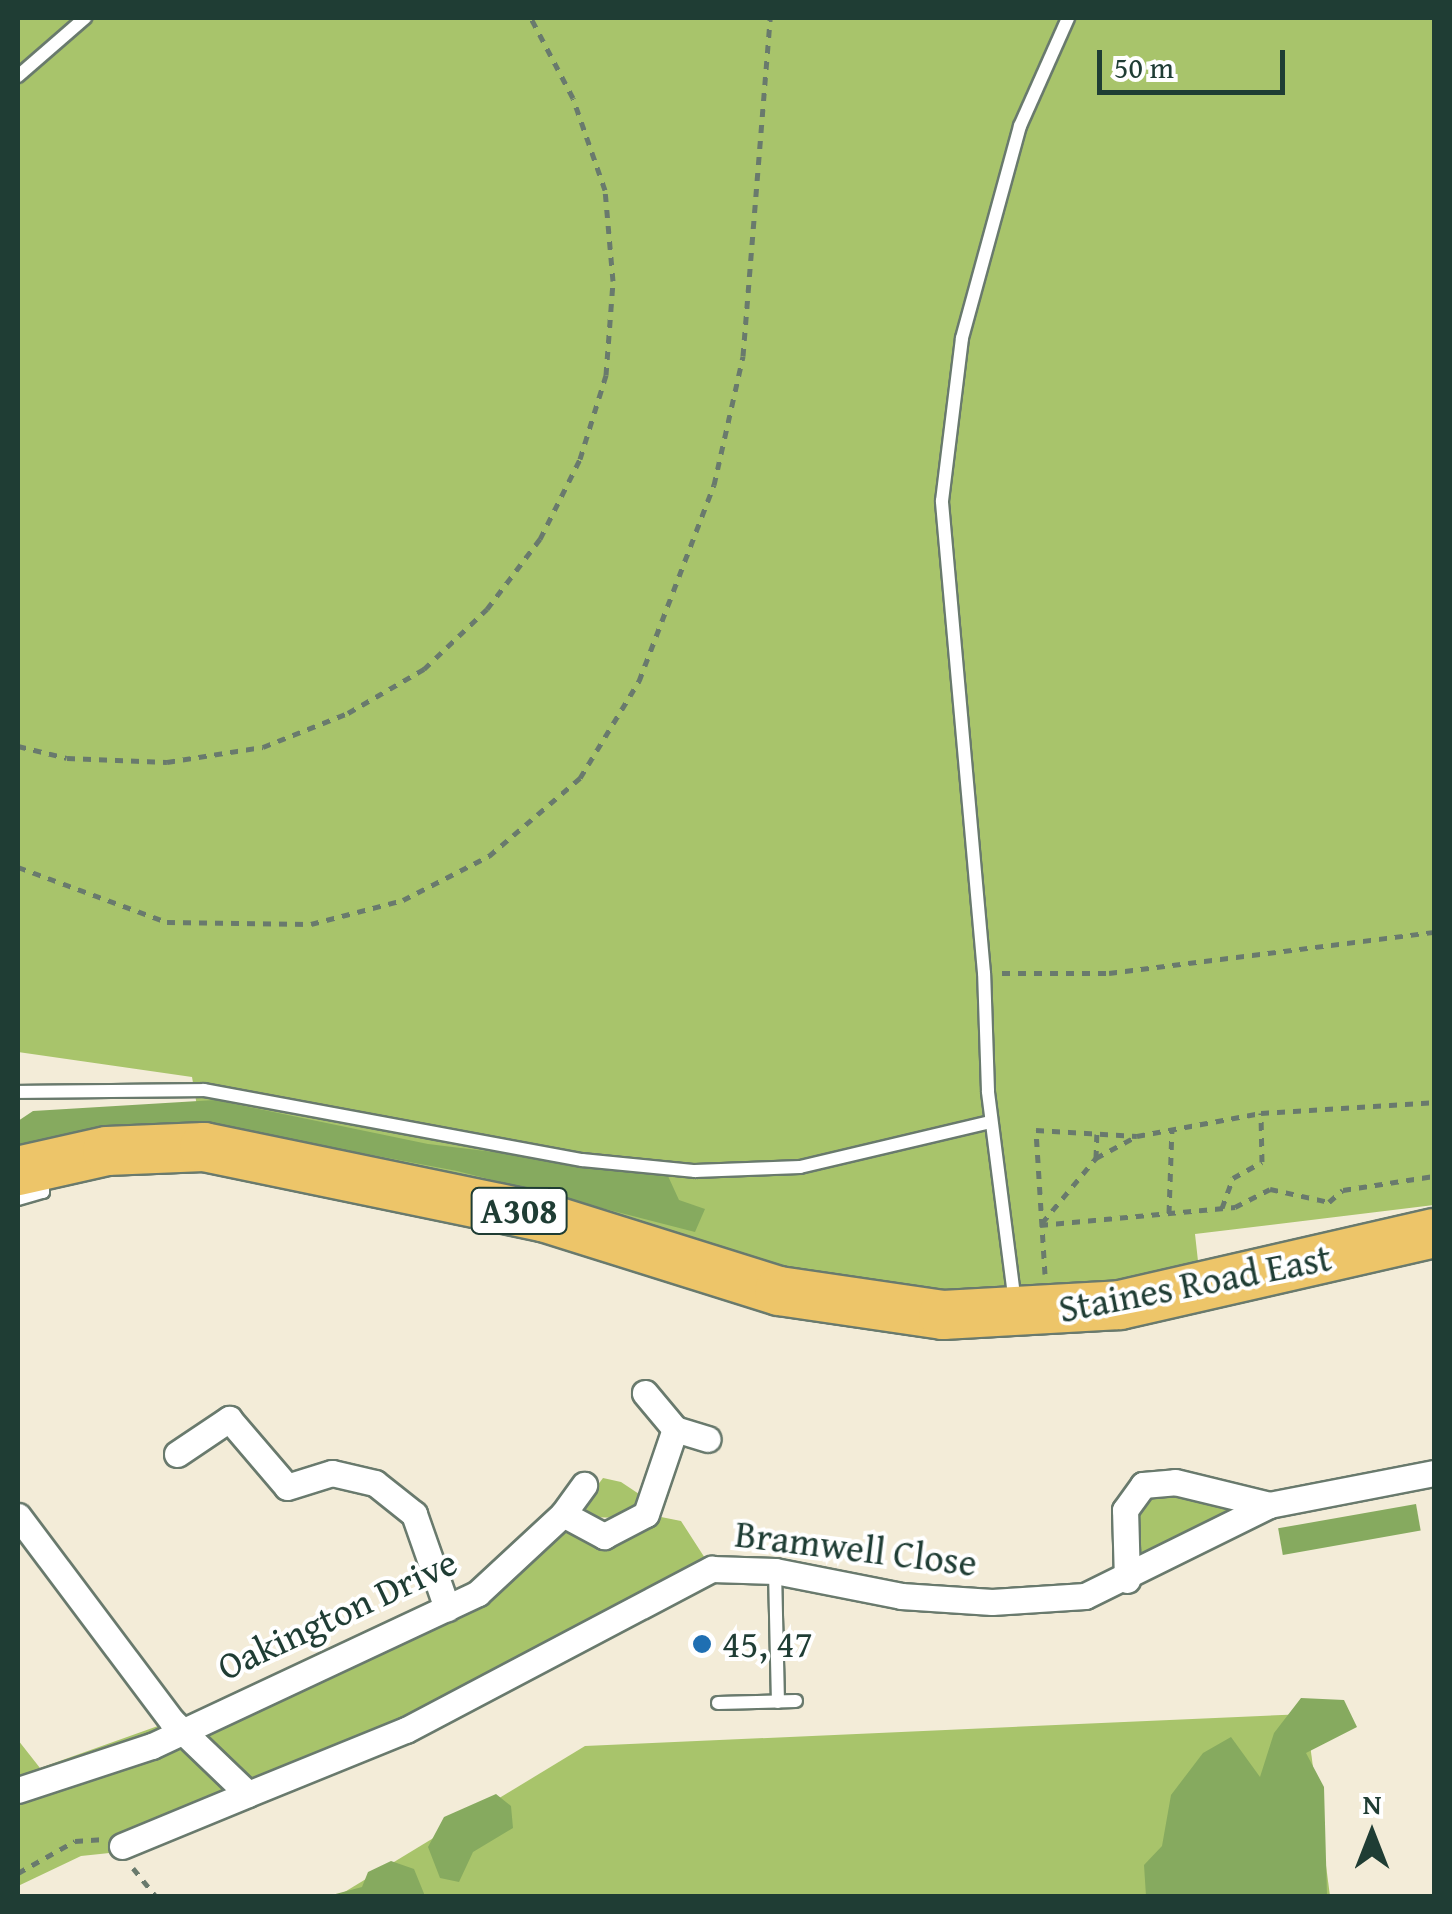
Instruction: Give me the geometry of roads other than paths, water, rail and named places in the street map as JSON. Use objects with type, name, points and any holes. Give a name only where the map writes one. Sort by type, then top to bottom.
[{"type":"highway","name":"Staines Road East","points":[[26,1178],[107,1151],[204,1147],[543,1216],[797,1295],[870,1310],[1016,1315],[1120,1304],[1434,1233]]},
{"type":"street","points":[[645,1393],[675,1430],[708,1439]]},
{"type":"street","points":[[178,1454],[229,1419],[288,1487],[332,1474],[375,1482],[414,1514],[447,1608]]},
{"type":"street","points":[[563,1514],[604,1536],[646,1514],[675,1430]]},
{"type":"street","name":"Bramwell Close","points":[[248,1794],[406,1730],[712,1569],[775,1572],[901,1596],[992,1602],[1085,1596],[1127,1580],[1269,1504],[1434,1473]]},
{"type":"street","name":"Bramwell Close","points":[[1127,1580],[1124,1510],[1143,1485],[1175,1482],[1269,1504]]},
{"type":"street","name":"Oakington Drive","points":[[18,1790],[152,1746],[178,1728],[478,1594],[563,1514],[584,1485]]},
{"type":"street","points":[[18,1516],[178,1728],[248,1794],[120,1846]]},
{"type":"lane","points":[[18,76],[85,18]]},
{"type":"lane","points":[[1016,1315],[990,1122],[984,974],[942,501],[962,338],[1020,126],[1068,18]]},
{"type":"lane","points":[[18,1092],[204,1090],[582,1160],[694,1170],[800,1167],[990,1122]]},
{"type":"lane","points":[[775,1572],[778,1702]]},
{"type":"lane","points":[[718,1703],[796,1701]]},
{"type":"place","name":"45, 47","points":[[702,1644]]}]
